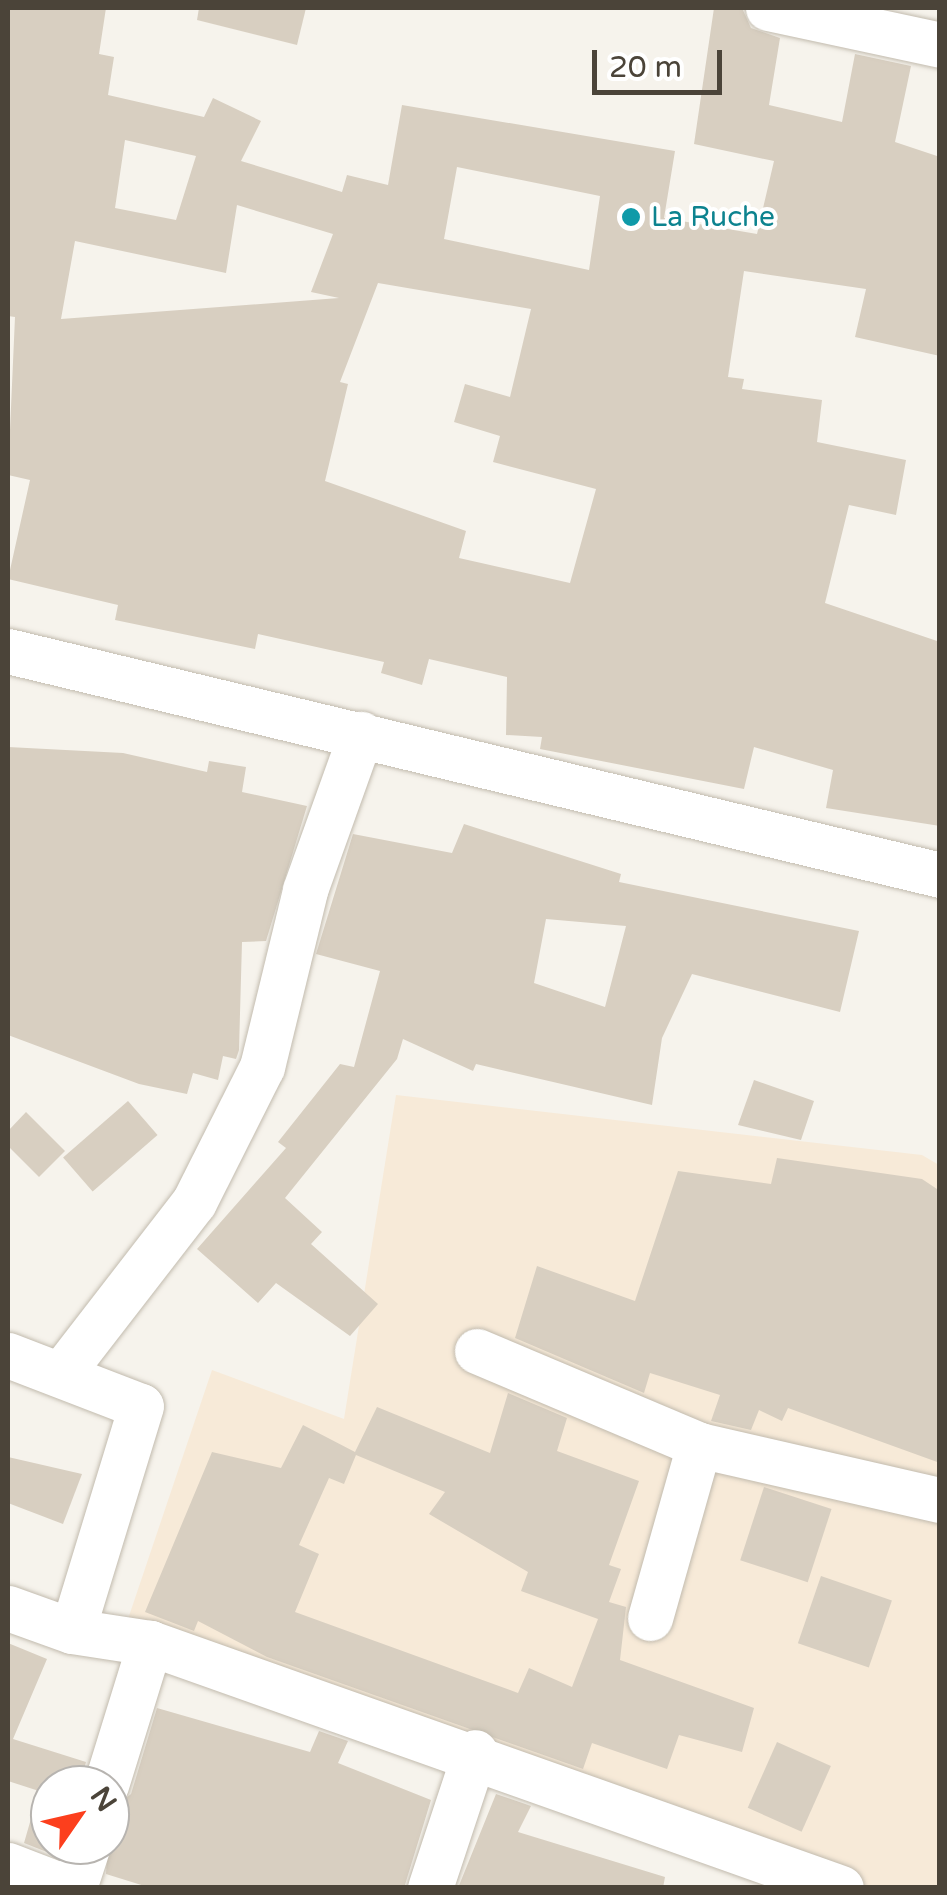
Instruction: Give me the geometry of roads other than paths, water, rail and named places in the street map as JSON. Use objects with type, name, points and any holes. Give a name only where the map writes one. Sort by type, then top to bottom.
[{"type":"street","points":[[768,8],[940,46]]},
{"type":"street","points":[[8,651],[940,875]]},
{"type":"street","points":[[61,1374],[194,1202],[262,1067],[305,890],[361,734]]},
{"type":"street","points":[[478,1351],[698,1446],[940,1500]]},
{"type":"street","points":[[8,1355],[140,1406],[72,1631]]},
{"type":"street","points":[[650,1618],[698,1446]]},
{"type":"street","points":[[8,1608],[72,1631],[150,1643],[475,1752],[841,1888]]},
{"type":"street","points":[[112,1765],[150,1643]]},
{"type":"street","points":[[430,1888],[475,1752]]},
{"type":"street","points":[[8,1865],[71,1888]]},
{"type":"place","name":"La Ruche","points":[[631,217]]}]
